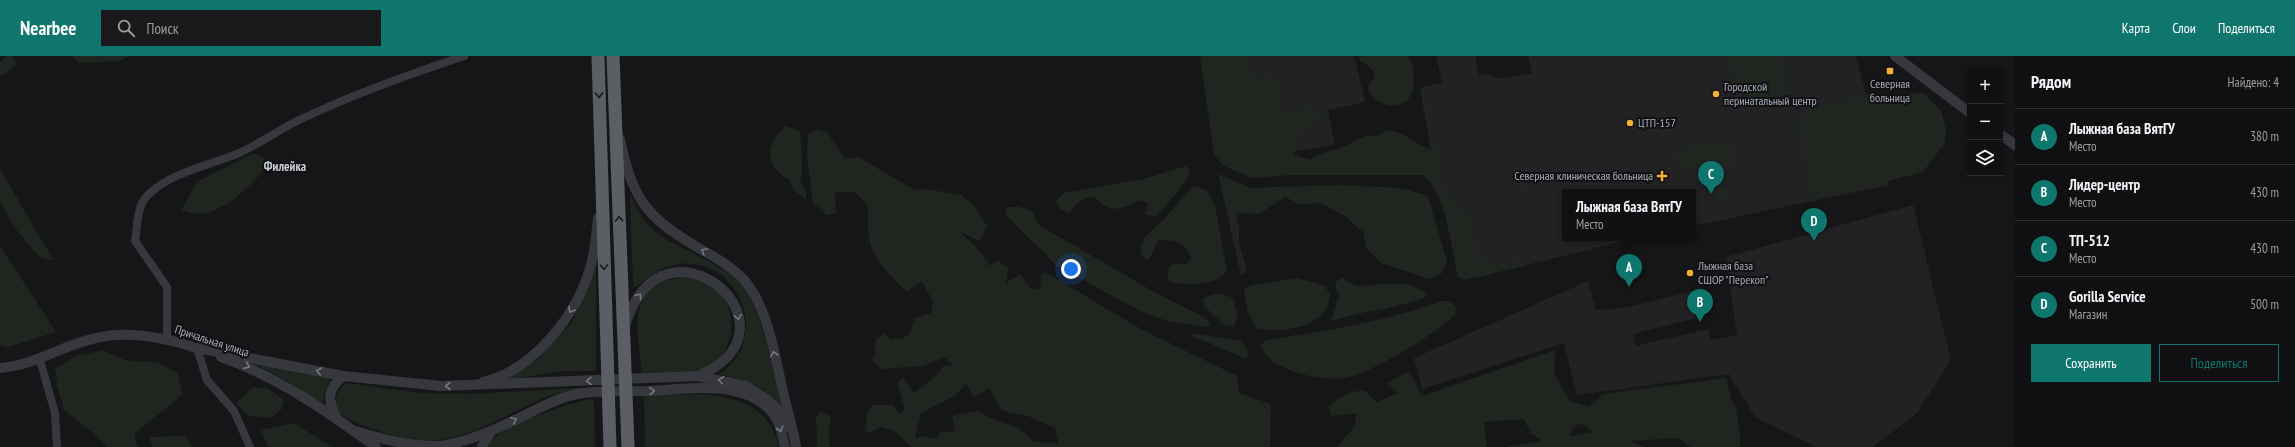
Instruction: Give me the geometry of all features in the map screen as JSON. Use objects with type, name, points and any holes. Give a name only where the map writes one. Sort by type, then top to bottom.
[{"type":"highway","points":[[598,56],[610,447]]},
{"type":"highway","points":[[613,56],[628,446]]},
{"type":"street","points":[[167,340],[167,286],[135,241],[138,219],[145,198],[163,184],[184,173],[240,153],[297,121],[409,75],[464,56]]},
{"type":"street","points":[[1895,56],[1967,111]]},
{"type":"street","points":[[615,111],[626,166],[636,191],[648,213],[679,237],[729,266],[744,280],[755,297],[773,347],[796,447]]},
{"type":"street","points":[[2003,136],[2015,145]]},
{"type":"street","points":[[467,386],[486,382],[512,370],[544,344],[564,322],[589,273],[595,248],[601,178]]},
{"type":"street","points":[[624,337],[633,306],[647,286],[656,279],[673,272],[684,271],[706,277],[718,285],[734,302],[739,314],[740,327],[738,338],[727,357],[714,369],[698,376]]},
{"type":"street","name":"Причальная улица","points":[[0,368],[14,367],[40,360],[97,338],[123,336],[167,340],[197,348],[262,373],[337,420],[376,447]]},
{"type":"street","points":[[250,447],[234,411],[207,380],[197,348],[343,376],[386,382],[467,386],[698,376],[746,386],[765,398],[780,411],[794,434]]},
{"type":"street","points":[[40,360],[56,413],[57,447]]},
{"type":"street","points":[[337,420],[330,406],[329,393],[335,383],[343,376]]},
{"type":"street","points":[[355,432],[389,441],[418,446],[440,446],[459,442],[490,431],[551,403],[577,394],[716,388],[740,392],[769,409],[780,426],[785,447]]},
{"type":"street","points":[[482,447],[490,431]]},
{"type":"shaded area","points":[[7,56],[11,56],[18,64],[0,77],[0,62]]},
{"type":"shaded area","points":[[72,56],[129,56],[120,61],[78,63]]},
{"type":"shaded area","points":[[1200,56],[1245,56],[1246,68],[1262,78],[1270,75],[1281,86],[1281,109],[1293,114],[1306,106],[1318,109],[1321,117],[1316,123],[1297,134],[1295,138],[1295,155],[1310,160],[1321,154],[1350,144],[1359,138],[1369,135],[1377,137],[1386,130],[1404,135],[1431,150],[1420,88],[1425,87],[1442,183],[1460,206],[1469,221],[1479,258],[1490,261],[1525,261],[1528,265],[1465,280],[1458,277],[1451,237],[1443,209],[1431,184],[1423,175],[1291,175],[1252,178],[1224,166],[1214,155]]},
{"type":"shaded area","points":[[1201,56],[1354,56],[1365,102],[1328,110],[1335,145],[1222,162]]},
{"type":"shaded area","points":[[1359,56],[1408,56],[1413,66],[1414,73],[1412,93],[1409,98],[1400,105],[1388,105],[1376,100],[1369,91],[1368,85],[1375,77],[1373,70],[1360,61]]},
{"type":"shaded area","name":"Северная клиническая больница","points":[[1436,56],[1475,56],[1479,75],[1487,74],[1501,79],[1532,73],[1528,56],[1856,56],[1889,185],[1696,225],[1696,189],[1562,189],[1562,241],[1624,241],[1465,280],[1458,277],[1420,88],[1442,83]]},
{"type":"shaded area","points":[[1729,56],[1781,56],[1789,94],[1741,106]]},
{"type":"shaded area","points":[[1923,93],[1941,111],[1946,130],[1945,143],[1923,172],[1813,200],[1798,122],[1809,108],[1842,104],[1855,95]]},
{"type":"shaded area","points":[[785,126],[800,131],[802,165],[800,180],[806,191],[806,199],[793,190],[790,180],[775,169],[770,156],[774,141]]},
{"type":"shaded area","points":[[818,129],[828,133],[845,159],[858,157],[915,190],[925,189],[961,195],[973,204],[987,226],[980,241],[960,232],[989,262],[987,266],[998,261],[1008,268],[1006,283],[1020,274],[1030,288],[1040,290],[1041,275],[1045,272],[1141,329],[1237,376],[1239,393],[1271,404],[1270,447],[911,447],[894,431],[880,427],[870,433],[865,430],[867,414],[872,405],[893,405],[899,414],[905,410],[897,382],[903,378],[914,393],[936,376],[943,366],[953,365],[944,357],[924,366],[880,369],[872,360],[877,352],[874,349],[876,339],[885,334],[891,340],[905,337],[910,332],[915,318],[931,313],[933,302],[922,281],[907,291],[880,263],[870,243],[868,206],[855,192],[835,192],[836,213],[827,215],[813,203],[807,155],[808,135]],"holes":[[[966,384],[974,397],[989,388],[1002,411],[1028,416],[1055,428],[1058,443],[1034,442],[1019,428],[988,417],[979,411],[952,416],[955,431],[939,433],[936,439],[923,436],[915,439],[921,413],[954,396]]]},
{"type":"shaded area","points":[[1733,140],[1735,163],[1722,170],[1730,200],[1721,203],[1712,170],[1679,168],[1672,153],[1698,145]]},
{"type":"shaded area","points":[[254,153],[271,162],[243,192],[219,208],[207,213],[194,214],[181,210],[197,182]]},
{"type":"shaded area","points":[[1187,166],[1190,174],[1174,196],[1155,216],[1145,215],[1148,203],[1139,200],[1127,206],[1116,209],[1105,206],[1094,197],[1090,197],[1080,201],[1070,213],[1059,208],[1056,201],[1064,193],[1143,179]]},
{"type":"shaded area","points":[[0,169],[54,261],[39,257],[15,228],[0,201]]},
{"type":"shaded area","points":[[1518,171],[1523,173],[1525,181],[1524,190],[1520,195],[1516,174]]},
{"type":"shaded area","points":[[1218,174],[1251,188],[1340,185],[1405,189],[1428,196],[1447,262],[1441,274],[1429,279],[1381,263],[1366,248],[1364,233],[1345,216],[1320,203],[1300,204],[1285,197],[1259,214],[1236,213],[1239,227],[1239,243],[1247,271],[1241,275]]},
{"type":"shaded area","points":[[1194,186],[1207,190],[1215,206],[1227,270],[1223,275],[1210,282],[1194,284],[1172,283],[1167,279],[1169,267],[1174,264],[1186,264],[1191,259],[1187,249],[1183,245],[1174,241],[1158,241],[1149,259],[1142,257],[1142,245],[1147,235]]},
{"type":"shaded area","points":[[630,193],[642,217],[653,229],[664,238],[719,267],[732,276],[742,286],[756,310],[771,360],[781,406],[767,393],[752,384],[736,378],[718,375],[734,360],[744,343],[746,323],[742,304],[733,287],[719,273],[700,265],[672,265],[660,270],[633,289]]},
{"type":"shaded area","points":[[1913,205],[1951,360],[1917,413],[1873,447],[1816,447],[1755,417],[1729,374],[1577,395],[1564,343],[1422,389],[1414,358],[1588,281],[1596,310],[1625,308],[1700,289],[1705,316],[1633,334],[1636,346],[1708,329],[1711,340],[1737,335],[1726,257]]},
{"type":"shaded area","points":[[1006,207],[1019,207],[1032,211],[1039,225],[1156,293],[1206,318],[1210,325],[1203,327],[1167,321],[1142,312],[1055,265],[1005,213]]},
{"type":"shaded area","points":[[0,246],[56,332],[8,347],[0,345]]},
{"type":"shaded area","points":[[596,268],[596,371],[562,371],[504,380],[536,361],[572,322]]},
{"type":"shaded area","points":[[686,276],[705,282],[714,287],[728,306],[731,317],[731,328],[729,340],[725,350],[718,359],[709,366],[694,372],[642,373],[638,342],[638,319],[642,299],[648,291],[656,285]]},
{"type":"shaded area","points":[[1297,278],[1323,285],[1330,293],[1328,305],[1322,314],[1303,326],[1291,329],[1267,330],[1256,328],[1247,310],[1244,288],[1252,285]]},
{"type":"shaded area","points":[[1342,278],[1358,286],[1403,284],[1419,289],[1426,294],[1425,298],[1386,309],[1366,312],[1331,321],[1339,295],[1335,286],[1336,282]]},
{"type":"shaded area","points":[[1213,294],[1223,294],[1233,298],[1238,317],[1234,327],[1224,325],[1204,306],[1203,298]]},
{"type":"shaded area","points":[[1442,301],[1450,301],[1456,307],[1455,315],[1446,323],[1386,361],[1370,369],[1344,378],[1315,377],[1300,374],[1287,369],[1271,360],[1265,354],[1261,345],[1266,340],[1355,325]]},
{"type":"shaded area","points":[[1198,334],[1241,341],[1249,353],[1246,359],[1190,335]]},
{"type":"shaded area","points":[[103,350],[127,361],[157,362],[178,373],[182,395],[134,434],[138,447],[107,447],[91,431],[64,410],[57,385],[55,369],[76,356]]},
{"type":"shaded area","points":[[1555,350],[1554,373],[1570,401],[1589,407],[1603,394],[1726,378],[1731,399],[1736,408],[1741,444],[1739,447],[1690,447],[1679,438],[1630,441],[1645,447],[1505,447],[1542,441],[1530,432],[1524,419],[1484,422],[1487,447],[1337,447],[1354,427],[1357,413],[1331,416],[1328,406],[1348,393],[1364,390],[1376,402],[1398,393],[1387,383],[1409,371],[1422,396]],"holes":[[[1581,423],[1593,432],[1570,436],[1573,428]]]},
{"type":"shaded area","points":[[245,360],[330,378],[322,403],[276,375]]},
{"type":"shaded area","points":[[346,383],[421,393],[472,394],[594,387],[570,390],[546,397],[467,434],[453,438],[428,441],[403,438],[364,426],[343,416],[339,413],[335,404],[339,390]]},
{"type":"shaded area","points":[[253,387],[267,388],[284,400],[281,410],[270,418],[247,415],[236,403]]},
{"type":"shaded area","points":[[702,394],[728,398],[751,407],[760,413],[768,422],[779,447],[645,447],[644,395]]},
{"type":"shaded area","points":[[594,399],[595,447],[488,447],[493,438],[503,431],[527,419],[557,408]]},
{"type":"shaded area","points":[[819,412],[826,413],[831,418],[829,429],[830,447],[817,447],[816,417]]},
{"type":"shaded area","points":[[294,423],[332,447],[268,447],[261,430]]},
{"type":"shaded area","points":[[186,436],[192,447],[152,447],[150,437]]},
{"type":"place","name":"Северная больница","points":[[1890,71]]},
{"type":"place","name":"Городской перинатальный центр","points":[[1716,94]]},
{"type":"place","name":"ЦТП-157","points":[[1630,123]]},
{"type":"place","name":"Северная клиническая больница","points":[[1662,176]]},
{"type":"place","name":"ТП-512","points":[[1711,194]]},
{"type":"place","name":"Gorilla Service","points":[[1814,241]]},
{"type":"place","name":"Лыжная база СШОР \"Перекоп\"","points":[[1690,273]]},
{"type":"place","name":"Лыжная база ВятГУ","points":[[1629,287]]},
{"type":"place","name":"Лидер-центр","points":[[1700,322]]},
{"type":"district","name":"Филейка","points":[[285,166]]}]
